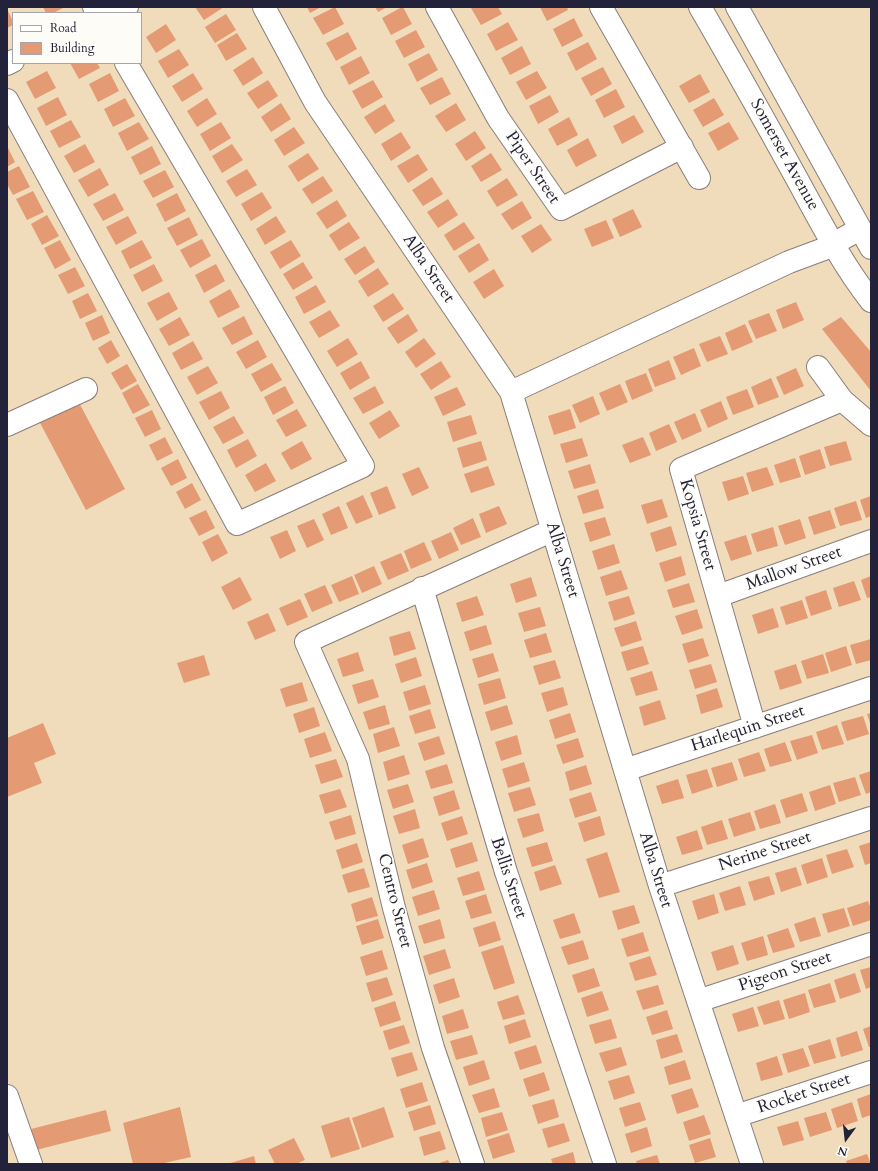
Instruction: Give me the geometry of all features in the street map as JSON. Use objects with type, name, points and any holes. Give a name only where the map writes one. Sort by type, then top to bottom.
[{"type":"street","points":[[116,12],[127,7]]},
{"type":"street","name":"Alba Street","points":[[264,7],[315,102],[511,392],[660,886],[752,1164]]},
{"type":"street","name":"Piper Street","points":[[437,7],[498,118],[561,209],[682,147]]},
{"type":"street","points":[[601,7],[700,178]]},
{"type":"street","name":"Somerset Avenue","points":[[700,7],[737,70],[832,243],[871,301]]},
{"type":"street","name":"Somerset Avenue","points":[[737,7],[871,248]]},
{"type":"street","points":[[7,100],[237,524],[363,466],[127,64]]},
{"type":"street","points":[[511,392],[790,262],[824,249],[832,243],[860,229]]},
{"type":"street","points":[[818,367],[842,400],[871,425]]},
{"type":"street","points":[[7,425],[86,389]]},
{"type":"street","name":"Kopsia Street","points":[[755,727],[681,469],[842,400]]},
{"type":"street","points":[[422,588],[552,530]]},
{"type":"street","name":"Mallow Street","points":[[718,596],[871,541]]},
{"type":"street","name":"Centro Street","points":[[422,588],[306,642],[358,759],[394,908],[433,1048],[473,1164]]},
{"type":"street","name":"Bellis Street","points":[[422,588],[506,872],[605,1164]]},
{"type":"street","name":"Harlequin Street","points":[[625,770],[871,688]]},
{"type":"street","name":"Nerine Street","points":[[660,886],[871,818]]},
{"type":"street","name":"Pigeon Street","points":[[698,1001],[871,944]]},
{"type":"street","name":"Rocket Street","points":[[736,1116],[871,1072]]},
{"type":"street","points":[[7,1096],[31,1164]]},
{"type":"building","points":[[43,7],[65,7],[55,12],[46,12]]},
{"type":"building","points":[[195,7],[224,7],[204,20]]},
{"type":"building","points":[[307,7],[321,7],[310,13]]},
{"type":"building","points":[[335,7],[344,24],[323,35],[313,18]]},
{"type":"building","points":[[375,7],[387,7],[378,12]]},
{"type":"building","points":[[402,7],[412,24],[391,35],[382,18]]},
{"type":"building","points":[[498,7],[502,14],[481,25],[471,8]]},
{"type":"building","points":[[540,7],[567,7],[568,10],[547,21]]},
{"type":"building","points":[[7,9],[12,19],[12,26],[7,28]]},
{"type":"building","points":[[226,14],[236,30],[215,43],[205,27]]},
{"type":"building","points":[[574,18],[583,36],[562,47],[553,29]]},
{"type":"building","points":[[508,22],[518,40],[496,51],[487,34]]},
{"type":"building","points":[[166,24],[176,40],[156,53],[146,37]]},
{"type":"building","points":[[416,30],[425,47],[404,58],[395,41]]},
{"type":"building","points":[[348,32],[357,49],[336,61],[326,43]]},
{"type":"building","points":[[237,33],[247,49],[226,61],[217,45]]},
{"type":"building","points":[[588,42],[597,59],[576,71],[567,53]]},
{"type":"building","points":[[522,46],[531,64],[510,75],[501,58]]},
{"type":"building","points":[[179,49],[189,65],[168,78],[158,61]]},
{"type":"building","points":[[429,53],[438,70],[417,82],[408,64]]},
{"type":"building","points":[[361,56],[370,73],[349,85],[340,67]]},
{"type":"building","points":[[253,57],[263,73],[243,86],[233,70]]},
{"type":"building","points":[[71,64],[98,64],[100,68],[79,79]]},
{"type":"building","points":[[603,67],[612,84],[591,96],[581,78]]},
{"type":"building","points":[[47,71],[56,88],[35,99],[26,82]]},
{"type":"building","points":[[537,71],[547,88],[526,100],[516,82]]},
{"type":"building","points":[[110,73],[119,91],[98,102],[89,84]]},
{"type":"building","points":[[193,73],[203,89],[182,102],[172,86]]},
{"type":"building","points":[[700,74],[710,92],[689,103],[679,86]]},
{"type":"building","points":[[442,77],[451,94],[430,105],[420,88]]},
{"type":"building","points":[[268,80],[278,96],[258,109],[247,93]]},
{"type":"building","points":[[373,80],[383,97],[362,109],[352,91]]},
{"type":"building","points":[[616,89],[625,107],[604,118],[595,100]]},
{"type":"building","points":[[550,95],[559,112],[538,124],[529,106]]},
{"type":"building","points":[[58,97],[67,115],[46,126],[37,108]]},
{"type":"building","points":[[125,98],[135,116],[113,127],[104,109]]},
{"type":"building","points":[[207,98],[217,114],[197,127],[187,111]]},
{"type":"building","points":[[714,98],[724,115],[703,127],[693,110]]},
{"type":"building","points":[[281,103],[291,119],[271,132],[261,117]]},
{"type":"building","points":[[456,103],[466,120],[446,132],[435,116]]},
{"type":"building","points":[[385,104],[395,121],[375,134],[364,117]]},
{"type":"building","points":[[634,115],[644,132],[622,144],[613,126]]},
{"type":"building","points":[[569,117],[578,135],[557,146],[548,129]]},
{"type":"building","points":[[71,120],[81,137],[59,148],[50,131]]},
{"type":"building","points":[[139,122],[149,139],[127,151],[118,133]]},
{"type":"building","points":[[221,122],[231,138],[210,151],[200,134]]},
{"type":"building","points":[[729,122],[739,139],[718,151],[708,133]]},
{"type":"building","points":[[294,127],[305,143],[284,156],[274,140]]},
{"type":"building","points":[[475,131],[486,148],[466,161],[455,144]]},
{"type":"building","points":[[401,132],[411,148],[391,161],[381,144]]},
{"type":"building","points":[[588,138],[597,156],[576,167],[567,150]]},
{"type":"building","points":[[85,144],[95,162],[74,173],[64,156]]},
{"type":"building","points":[[232,144],[243,160],[222,173],[212,156]]},
{"type":"building","points":[[7,146],[15,162],[7,167]]},
{"type":"building","points":[[152,146],[161,164],[140,175],[131,157]]},
{"type":"building","points":[[308,153],[319,169],[298,182],[288,166]]},
{"type":"building","points":[[491,153],[502,170],[481,182],[471,166]]},
{"type":"building","points":[[418,154],[428,170],[408,183],[397,166]]},
{"type":"building","points":[[19,166],[30,187],[13,195],[7,184],[7,172]]},
{"type":"building","points":[[100,168],[109,185],[88,197],[78,180]]},
{"type":"building","points":[[247,169],[257,185],[236,197],[226,181]]},
{"type":"building","points":[[165,170],[174,187],[153,198],[143,181]]},
{"type":"building","points":[[323,176],[333,191],[312,204],[302,189]]},
{"type":"building","points":[[432,177],[443,194],[423,206],[412,190]]},
{"type":"building","points":[[507,178],[518,195],[497,207],[487,191]]},
{"type":"building","points":[[33,191],[44,212],[27,220],[16,199]]},
{"type":"building","points":[[262,192],[272,208],[251,221],[241,204]]},
{"type":"building","points":[[115,193],[124,210],[103,221],[93,204]]},
{"type":"building","points":[[177,193],[186,211],[165,222],[156,204]]},
{"type":"building","points":[[448,199],[458,215],[438,228],[427,212]]},
{"type":"building","points":[[337,200],[347,216],[327,229],[316,213]]},
{"type":"building","points":[[522,201],[532,218],[512,230],[501,214]]},
{"type":"building","points":[[633,209],[642,227],[620,237],[612,219]]},
{"type":"building","points":[[47,215],[59,236],[42,245],[31,224]]},
{"type":"building","points":[[128,216],[137,233],[116,245],[106,227]]},
{"type":"building","points":[[276,216],[286,232],[265,245],[256,229]]},
{"type":"building","points":[[189,217],[198,235],[177,246],[167,228]]},
{"type":"building","points":[[606,220],[614,238],[592,247],[584,229]]},
{"type":"building","points":[[349,222],[360,238],[339,251],[329,235]]},
{"type":"building","points":[[464,222],[475,238],[454,251],[444,235]]},
{"type":"building","points":[[541,224],[552,240],[532,253],[521,236]]},
{"type":"building","points":[[202,239],[211,256],[190,268],[180,250]]},
{"type":"building","points":[[60,240],[71,260],[55,269],[44,248]]},
{"type":"building","points":[[142,240],[152,258],[130,269],[121,251]]},
{"type":"building","points":[[291,240],[301,256],[280,269],[270,252]]},
{"type":"building","points":[[479,243],[489,260],[469,273],[458,256]]},
{"type":"building","points":[[365,246],[375,262],[355,275],[344,259]]},
{"type":"building","points":[[303,262],[313,278],[293,290],[283,274]]},
{"type":"building","points":[[154,264],[163,281],[142,292],[133,275]]},
{"type":"building","points":[[216,264],[225,281],[204,293],[195,275]]},
{"type":"building","points":[[75,267],[85,286],[68,294],[58,275]]},
{"type":"building","points":[[378,268],[389,284],[368,297],[358,281]]},
{"type":"building","points":[[494,269],[504,286],[484,299],[473,282]]},
{"type":"building","points":[[316,285],[326,302],[304,314],[295,297]]},
{"type":"building","points":[[230,289],[240,307],[218,318],[209,301]]},
{"type":"building","points":[[169,292],[178,309],[157,321],[147,303]]},
{"type":"building","points":[[88,293],[97,311],[80,319],[72,301]]},
{"type":"building","points":[[393,293],[404,309],[383,322],[373,306]]},
{"type":"building","points":[[796,302],[804,320],[783,329],[776,310]]},
{"type":"building","points":[[330,310],[340,326],[319,338],[309,322]]},
{"type":"building","points":[[769,313],[777,331],[756,339],[748,321]]},
{"type":"building","points":[[408,314],[418,331],[398,344],[387,328]]},
{"type":"building","points":[[102,315],[110,333],[93,341],[85,323]]},
{"type":"building","points":[[244,316],[253,334],[232,345],[222,328]]},
{"type":"building","points":[[180,317],[190,335],[169,346],[159,329]]},
{"type":"building","points":[[841,317],[871,352],[871,391],[822,329]]},
{"type":"building","points":[[745,324],[753,342],[732,351],[725,333]]},
{"type":"building","points":[[720,336],[728,354],[707,362],[699,344]]},
{"type":"building","points":[[348,338],[358,354],[337,367],[327,351]]},
{"type":"building","points":[[424,338],[436,354],[416,368],[405,352]]},
{"type":"building","points":[[111,340],[120,356],[107,364],[98,348]]},
{"type":"building","points":[[258,340],[267,357],[246,369],[236,352]]},
{"type":"building","points":[[193,341],[203,359],[181,370],[172,353]]},
{"type":"building","points":[[694,348],[701,366],[681,375],[673,357]]},
{"type":"building","points":[[669,360],[676,379],[655,387],[648,369]]},
{"type":"building","points":[[361,361],[370,378],[350,390],[340,373]]},
{"type":"building","points":[[441,361],[451,377],[431,390],[420,374]]},
{"type":"building","points":[[272,363],[282,380],[261,392],[251,374]]},
{"type":"building","points":[[127,364],[137,381],[121,390],[111,373]]},
{"type":"building","points":[[208,366],[218,383],[197,395],[187,377]]},
{"type":"building","points":[[796,368],[804,386],[784,395],[776,377]]},
{"type":"building","points":[[646,373],[653,391],[632,400],[625,381]]},
{"type":"building","points":[[771,378],[779,397],[758,405],[751,387]]},
{"type":"building","points":[[138,384],[150,405],[133,414],[122,393]]},
{"type":"building","points":[[620,384],[628,402],[607,411],[599,393]]},
{"type":"building","points":[[285,386],[294,403],[273,415],[264,397]]},
{"type":"building","points":[[375,386],[384,403],[363,414],[353,398]]},
{"type":"building","points":[[457,387],[466,405],[443,416],[434,397]]},
{"type":"building","points":[[747,389],[754,407],[733,415],[726,397]]},
{"type":"building","points":[[221,391],[230,408],[209,420],[199,402]]},
{"type":"building","points":[[593,396],[600,414],[580,423],[572,405]]},
{"type":"building","points":[[77,399],[125,489],[86,510],[38,419]]},
{"type":"building","points":[[721,401],[728,419],[708,428],[700,410]]},
{"type":"building","points":[[297,409],[307,426],[286,437],[276,420]]},
{"type":"building","points":[[570,409],[576,428],[554,435],[548,416]]},
{"type":"building","points":[[152,410],[161,429],[145,437],[135,418]]},
{"type":"building","points":[[390,410],[400,426],[379,439],[369,423]]},
{"type":"building","points":[[695,413],[702,431],[682,440],[674,422]]},
{"type":"building","points":[[471,415],[477,434],[453,442],[447,422]]},
{"type":"building","points":[[234,416],[244,433],[223,444],[213,427]]},
{"type":"building","points":[[669,424],[677,442],[656,451],[649,433]]},
{"type":"building","points":[[165,437],[173,453],[157,461],[149,445]]},
{"type":"building","points":[[643,437],[651,455],[630,463],[622,445]]},
{"type":"building","points":[[582,438],[588,456],[566,463],[560,444]]},
{"type":"building","points":[[248,439],[257,456],[236,468],[227,450]]},
{"type":"building","points":[[302,441],[312,459],[291,470],[281,453]]},
{"type":"building","points":[[481,441],[487,460],[463,468],[457,448]]},
{"type":"building","points":[[846,441],[852,460],[830,466],[824,447]]},
{"type":"building","points":[[820,449],[826,468],[805,475],[799,456]]},
{"type":"building","points":[[795,458],[801,477],[780,483],[774,465]]},
{"type":"building","points":[[178,459],[187,478],[171,486],[161,468]]},
{"type":"building","points":[[266,463],[276,481],[255,492],[245,475]]},
{"type":"building","points":[[590,464],[596,483],[574,489],[568,471]]},
{"type":"building","points":[[488,466],[495,485],[471,493],[464,474]]},
{"type":"building","points":[[419,467],[429,488],[412,496],[402,474]]},
{"type":"building","points":[[767,467],[774,485],[752,492],[746,473]]},
{"type":"building","points":[[743,476],[749,494],[728,501],[722,482]]},
{"type":"building","points":[[192,483],[201,500],[185,509],[176,492]]},
{"type":"building","points":[[387,486],[396,508],[379,515],[370,493]]},
{"type":"building","points":[[598,489],[604,508],[583,514],[577,496]]},
{"type":"building","points":[[363,495],[373,517],[356,524],[346,503]]},
{"type":"building","points":[[871,496],[871,516],[866,518],[860,500]]},
{"type":"building","points":[[662,499],[668,517],[647,524],[641,505]]},
{"type":"building","points":[[856,501],[862,520],[840,526],[834,508]]},
{"type":"building","points":[[339,506],[348,528],[331,535],[322,514]]},
{"type":"building","points":[[499,506],[507,524],[486,533],[479,514]]},
{"type":"building","points":[[206,510],[215,528],[199,536],[189,518]]},
{"type":"building","points":[[830,510],[836,528],[814,535],[808,517]]},
{"type":"building","points":[[605,517],[611,535],[590,542],[584,523]]},
{"type":"building","points":[[473,518],[481,537],[461,545],[453,528]]},
{"type":"building","points":[[314,519],[324,540],[307,548],[297,526]]},
{"type":"building","points":[[800,519],[806,538],[785,545],[778,526]]},
{"type":"building","points":[[671,526],[677,545],[656,552],[650,533]]},
{"type":"building","points":[[773,527],[778,546],[757,552],[751,534]]},
{"type":"building","points":[[287,530],[296,551],[280,559],[270,537]]},
{"type":"building","points":[[451,532],[459,550],[439,559],[431,541]]},
{"type":"building","points":[[218,534],[228,553],[212,562],[202,542]]},
{"type":"building","points":[[746,535],[752,554],[731,561],[724,542]]},
{"type":"building","points":[[424,542],[432,560],[411,569],[404,551]]},
{"type":"building","points":[[614,544],[620,563],[598,570],[592,551]]},
{"type":"building","points":[[401,553],[409,571],[388,580],[380,562]]},
{"type":"building","points":[[681,556],[686,575],[665,582],[659,563]]},
{"type":"building","points":[[374,566],[382,584],[362,593],[354,575]]},
{"type":"building","points":[[621,570],[628,589],[606,596],[600,577]]},
{"type":"building","points":[[352,576],[359,594],[339,602],[331,585]]},
{"type":"building","points":[[871,576],[871,597],[867,598],[861,580]]},
{"type":"building","points":[[240,577],[252,600],[233,610],[221,587]]},
{"type":"building","points":[[531,577],[537,596],[516,603],[510,584]]},
{"type":"building","points":[[854,581],[861,600],[839,607],[833,588]]},
{"type":"building","points":[[689,583],[695,602],[673,608],[667,590]]},
{"type":"building","points":[[325,585],[333,603],[312,612],[304,594]]},
{"type":"building","points":[[826,590],[832,609],[811,616],[805,597]]},
{"type":"building","points":[[477,596],[484,615],[462,622],[456,603]]},
{"type":"building","points":[[629,596],[635,614],[614,621],[608,602]]},
{"type":"building","points":[[300,599],[308,617],[287,626],[279,608]]},
{"type":"building","points":[[802,600],[808,618],[786,625],[780,607]]},
{"type":"building","points":[[540,607],[546,626],[524,632],[518,613]]},
{"type":"building","points":[[773,608],[779,627],[758,634],[752,615]]},
{"type":"building","points":[[697,609],[703,628],[682,635],[675,616]]},
{"type":"building","points":[[268,613],[276,631],[255,640],[247,622]]},
{"type":"building","points":[[636,621],[642,640],[621,647],[614,628]]},
{"type":"building","points":[[486,625],[492,644],[470,651],[464,632]]},
{"type":"building","points":[[410,631],[416,649],[394,656],[389,637]]},
{"type":"building","points":[[546,633],[552,652],[530,658],[524,640]]},
{"type":"building","points":[[703,638],[709,656],[688,663],[682,644]]},
{"type":"building","points":[[871,639],[871,660],[856,664],[850,645]]},
{"type":"building","points":[[643,646],[649,664],[627,671],[621,652]]},
{"type":"building","points":[[846,646],[852,665],[831,672],[825,653]]},
{"type":"building","points":[[358,652],[364,671],[343,677],[337,659]]},
{"type":"building","points":[[493,653],[499,671],[478,678],[472,659]]},
{"type":"building","points":[[823,654],[829,673],[807,679],[801,661]]},
{"type":"building","points":[[204,655],[210,675],[184,683],[177,663]]},
{"type":"building","points":[[416,657],[422,676],[401,683],[395,664]]},
{"type":"building","points":[[555,660],[561,678],[539,685],[533,666]]},
{"type":"building","points":[[711,664],[717,682],[695,689],[689,670]]},
{"type":"building","points":[[796,664],[802,683],[780,690],[774,671]]},
{"type":"building","points":[[652,671],[658,690],[636,696],[630,678]]},
{"type":"building","points":[[500,678],[506,698],[484,705],[478,684]]},
{"type":"building","points":[[373,679],[379,697],[358,704],[352,685]]},
{"type":"building","points":[[302,682],[308,701],[286,707],[280,689]]},
{"type":"building","points":[[425,685],[431,704],[409,711],[403,692]]},
{"type":"building","points":[[563,687],[568,705],[547,712],[541,693]]},
{"type":"building","points":[[717,688],[723,707],[701,714],[696,695]]},
{"type":"building","points":[[660,700],[666,719],[644,726],[639,707]]},
{"type":"building","points":[[385,705],[390,724],[369,730],[363,712]]},
{"type":"building","points":[[507,705],[513,724],[491,731],[485,712]]},
{"type":"building","points":[[314,707],[320,726],[299,733],[293,714]]},
{"type":"building","points":[[430,709],[436,728],[415,734],[409,716]]},
{"type":"building","points":[[570,713],[576,732],[555,739],[549,720]]},
{"type":"building","points":[[871,713],[871,726],[867,714]]},
{"type":"building","points":[[863,716],[869,734],[847,741],[841,722]]},
{"type":"building","points":[[43,723],[56,754],[34,763],[42,783],[7,797],[7,738]]},
{"type":"building","points":[[837,725],[844,744],[822,750],[816,732]]},
{"type":"building","points":[[394,727],[400,746],[378,753],[373,734]]},
{"type":"building","points":[[325,732],[332,751],[310,758],[304,739]]},
{"type":"building","points":[[517,735],[522,754],[501,761],[495,742]]},
{"type":"building","points":[[812,735],[818,753],[797,760],[790,741]]},
{"type":"building","points":[[439,736],[445,754],[424,761],[418,743]]},
{"type":"building","points":[[578,738],[584,757],[563,764],[556,745]]},
{"type":"building","points":[[785,742],[792,761],[770,767],[764,749]]},
{"type":"building","points":[[759,752],[766,771],[744,777],[738,759]]},
{"type":"building","points":[[404,755],[410,774],[388,781],[383,762]]},
{"type":"building","points":[[336,759],[343,777],[321,784],[315,765]]},
{"type":"building","points":[[524,762],[530,781],[508,788],[502,769]]},
{"type":"building","points":[[732,762],[738,780],[717,787],[711,768]]},
{"type":"building","points":[[447,764],[453,783],[431,789],[425,771]]},
{"type":"building","points":[[586,765],[592,784],[570,791],[565,772]]},
{"type":"building","points":[[707,769],[713,787],[692,794],[686,775]]},
{"type":"building","points":[[871,771],[871,792],[866,794],[859,775]]},
{"type":"building","points":[[855,777],[861,795],[839,802],[833,783]]},
{"type":"building","points":[[678,779],[684,798],[662,804],[656,786]]},
{"type":"building","points":[[408,784],[414,802],[393,809],[387,790]]},
{"type":"building","points":[[830,785],[836,804],[815,811],[809,792]]},
{"type":"building","points":[[530,787],[536,805],[514,812],[508,793]]},
{"type":"building","points":[[340,789],[347,807],[325,814],[319,795]]},
{"type":"building","points":[[454,790],[460,809],[439,816],[433,797]]},
{"type":"building","points":[[591,792],[597,811],[575,818],[569,799]]},
{"type":"building","points":[[802,793],[808,811],[786,818],[780,800]]},
{"type":"building","points":[[775,804],[781,823],[760,829],[754,811]]},
{"type":"building","points":[[415,809],[420,828],[399,834],[393,816]]},
{"type":"building","points":[[750,812],[756,830],[734,837],[728,819]]},
{"type":"building","points":[[539,813],[544,831],[523,838],[517,819]]},
{"type":"building","points":[[351,815],[356,834],[335,840],[329,822]]},
{"type":"building","points":[[462,816],[468,834],[447,841],[441,823]]},
{"type":"building","points":[[600,816],[605,835],[584,842],[578,823]]},
{"type":"building","points":[[722,820],[728,839],[707,845],[701,827]]},
{"type":"building","points":[[697,830],[703,849],[682,855],[676,837]]},
{"type":"building","points":[[423,838],[429,857],[408,864],[402,845]]},
{"type":"building","points":[[472,842],[478,861],[456,868],[450,849]]},
{"type":"building","points":[[547,842],[553,861],[532,867],[526,848]]},
{"type":"building","points":[[871,842],[871,863],[865,865],[859,846]]},
{"type":"building","points":[[357,843],[363,862],[342,869],[336,850]]},
{"type":"building","points":[[847,849],[854,867],[832,874],[826,855]]},
{"type":"building","points":[[607,852],[620,892],[599,898],[586,859]]},
{"type":"building","points":[[822,858],[828,877],[807,884],[801,865]]},
{"type":"building","points":[[427,863],[433,882],[412,889],[406,870]]},
{"type":"building","points":[[555,865],[562,884],[540,891],[534,872]]},
{"type":"building","points":[[796,867],[802,885],[781,892],[775,873]]},
{"type":"building","points":[[364,868],[370,887],[348,893],[342,875]]},
{"type":"building","points":[[479,871],[485,890],[463,896],[457,878]]},
{"type":"building","points":[[769,876],[775,894],[754,901],[748,882]]},
{"type":"building","points":[[740,886],[746,905],[725,911],[719,893]]},
{"type":"building","points":[[434,890],[440,909],[418,916],[412,897]]},
{"type":"building","points":[[486,894],[492,913],[471,919],[465,901]]},
{"type":"building","points":[[714,894],[719,913],[698,920],[692,901]]},
{"type":"building","points":[[372,897],[378,916],[356,922],[351,904]]},
{"type":"building","points":[[868,901],[871,909],[871,920],[853,926],[847,908]]},
{"type":"building","points":[[634,905],[640,923],[618,930],[612,911]]},
{"type":"building","points":[[844,908],[850,926],[828,933],[822,914]]},
{"type":"building","points":[[574,913],[581,933],[560,939],[553,920]]},
{"type":"building","points":[[815,917],[821,936],[800,942],[794,924]]},
{"type":"building","points":[[378,919],[384,938],[362,945],[356,926]]},
{"type":"building","points":[[440,919],[445,938],[424,944],[418,926]]},
{"type":"building","points":[[495,921],[501,940],[479,947],[473,928]]},
{"type":"building","points":[[788,928],[795,947],[773,953],[767,935]]},
{"type":"building","points":[[643,932],[649,951],[627,957],[621,939]]},
{"type":"building","points":[[763,936],[768,955],[747,961],[741,943]]},
{"type":"building","points":[[583,940],[589,959],[568,965],[561,947]]},
{"type":"building","points":[[503,945],[515,983],[494,990],[481,952]]},
{"type":"building","points":[[733,945],[739,964],[717,971],[711,952]]},
{"type":"building","points":[[445,949],[451,968],[429,975],[423,956]]},
{"type":"building","points":[[382,950],[388,969],[366,976],[360,957]]},
{"type":"building","points":[[650,956],[657,975],[635,981],[629,963]]},
{"type":"building","points":[[871,967],[871,987],[866,989],[860,970]]},
{"type":"building","points":[[594,968],[600,986],[578,993],[572,975]]},
{"type":"building","points":[[855,973],[861,992],[840,999],[834,980]]},
{"type":"building","points":[[387,977],[393,995],[372,1002],[366,983]]},
{"type":"building","points":[[454,978],[460,997],[439,1004],[433,985]]},
{"type":"building","points":[[830,983],[836,1002],[814,1008],[808,990]]},
{"type":"building","points":[[658,985],[664,1004],[643,1010],[636,991]]},
{"type":"building","points":[[602,991],[609,1010],[587,1017],[581,998]]},
{"type":"building","points":[[805,993],[810,1012],[789,1019],[783,1000]]},
{"type":"building","points":[[518,995],[525,1014],[503,1020],[497,1002]]},
{"type":"building","points":[[779,1000],[785,1019],[764,1025],[757,1007]]},
{"type":"building","points":[[395,1001],[401,1020],[380,1027],[374,1008]]},
{"type":"building","points":[[753,1007],[759,1026],[738,1032],[732,1014]]},
{"type":"building","points":[[463,1009],[469,1028],[447,1034],[442,1016]]},
{"type":"building","points":[[667,1010],[673,1029],[652,1035],[646,1017]]},
{"type":"building","points":[[525,1019],[531,1037],[509,1044],[504,1026]]},
{"type":"building","points":[[611,1019],[617,1038],[595,1044],[589,1025]]},
{"type":"building","points":[[404,1025],[410,1043],[389,1050],[383,1031]]},
{"type":"building","points":[[871,1026],[871,1047],[869,1047],[863,1029]]},
{"type":"building","points":[[857,1031],[863,1050],[841,1057],[836,1038]]},
{"type":"building","points":[[677,1034],[683,1052],[661,1059],[656,1040]]},
{"type":"building","points":[[472,1035],[478,1054],[456,1060],[450,1041]]},
{"type":"building","points":[[830,1039],[836,1058],[814,1064],[808,1046]]},
{"type":"building","points":[[536,1045],[542,1063],[520,1070],[514,1052]]},
{"type":"building","points":[[621,1047],[627,1065],[606,1072],[599,1053]]},
{"type":"building","points":[[803,1048],[810,1066],[788,1073],[782,1054]]},
{"type":"building","points":[[412,1052],[418,1070],[397,1077],[391,1058]]},
{"type":"building","points":[[777,1056],[783,1075],[761,1081],[756,1063]]},
{"type":"building","points":[[484,1060],[490,1079],[469,1086],[463,1067]]},
{"type":"building","points":[[685,1060],[691,1079],[669,1085],[664,1067]]},
{"type":"building","points":[[544,1072],[550,1090],[529,1097],[523,1079]]},
{"type":"building","points":[[629,1075],[635,1093],[614,1100],[608,1081]]},
{"type":"building","points":[[422,1082],[428,1101],[406,1108],[400,1089]]},
{"type":"building","points":[[494,1088],[500,1107],[479,1113],[472,1095]]},
{"type":"building","points":[[692,1088],[699,1107],[677,1114],[671,1095]]},
{"type":"building","points":[[871,1094],[871,1115],[862,1118],[857,1099]]},
{"type":"building","points":[[554,1099],[559,1117],[538,1124],[532,1105]]},
{"type":"building","points":[[640,1102],[646,1120],[625,1127],[619,1108]]},
{"type":"building","points":[[852,1102],[858,1121],[837,1128],[831,1109]]},
{"type":"building","points":[[430,1105],[436,1124],[414,1131],[408,1112]]},
{"type":"building","points":[[180,1107],[191,1157],[160,1164],[133,1164],[123,1123]]},
{"type":"building","points":[[384,1107],[394,1137],[362,1148],[352,1118]]},
{"type":"building","points":[[106,1110],[111,1131],[36,1150],[31,1129]]},
{"type":"building","points":[[502,1112],[508,1130],[486,1137],[481,1118]]},
{"type":"building","points":[[826,1112],[832,1130],[810,1137],[804,1118]]},
{"type":"building","points":[[704,1115],[711,1134],[689,1141],[683,1122]]},
{"type":"building","points":[[349,1117],[360,1149],[331,1158],[321,1126]]},
{"type":"building","points":[[798,1121],[804,1140],[783,1146],[777,1127]]},
{"type":"building","points":[[564,1123],[570,1141],[548,1148],[542,1129]]},
{"type":"building","points":[[647,1127],[652,1146],[631,1153],[625,1134]]},
{"type":"building","points":[[440,1131],[446,1149],[424,1156],[419,1137]]},
{"type":"building","points":[[509,1133],[515,1152],[493,1159],[487,1140]]},
{"type":"building","points":[[294,1138],[305,1160],[296,1164],[275,1164],[268,1150]]},
{"type":"building","points":[[710,1138],[716,1157],[695,1163],[689,1145]]},
{"type":"building","points":[[573,1152],[576,1164],[553,1164],[551,1159]]},
{"type":"building","points":[[867,1154],[871,1164],[847,1164],[846,1161]]},
{"type":"building","points":[[657,1155],[660,1164],[637,1164],[636,1161]]},
{"type":"building","points":[[254,1156],[256,1164],[227,1164]]},
{"type":"building","points":[[448,1160],[450,1164],[436,1164]]}]
